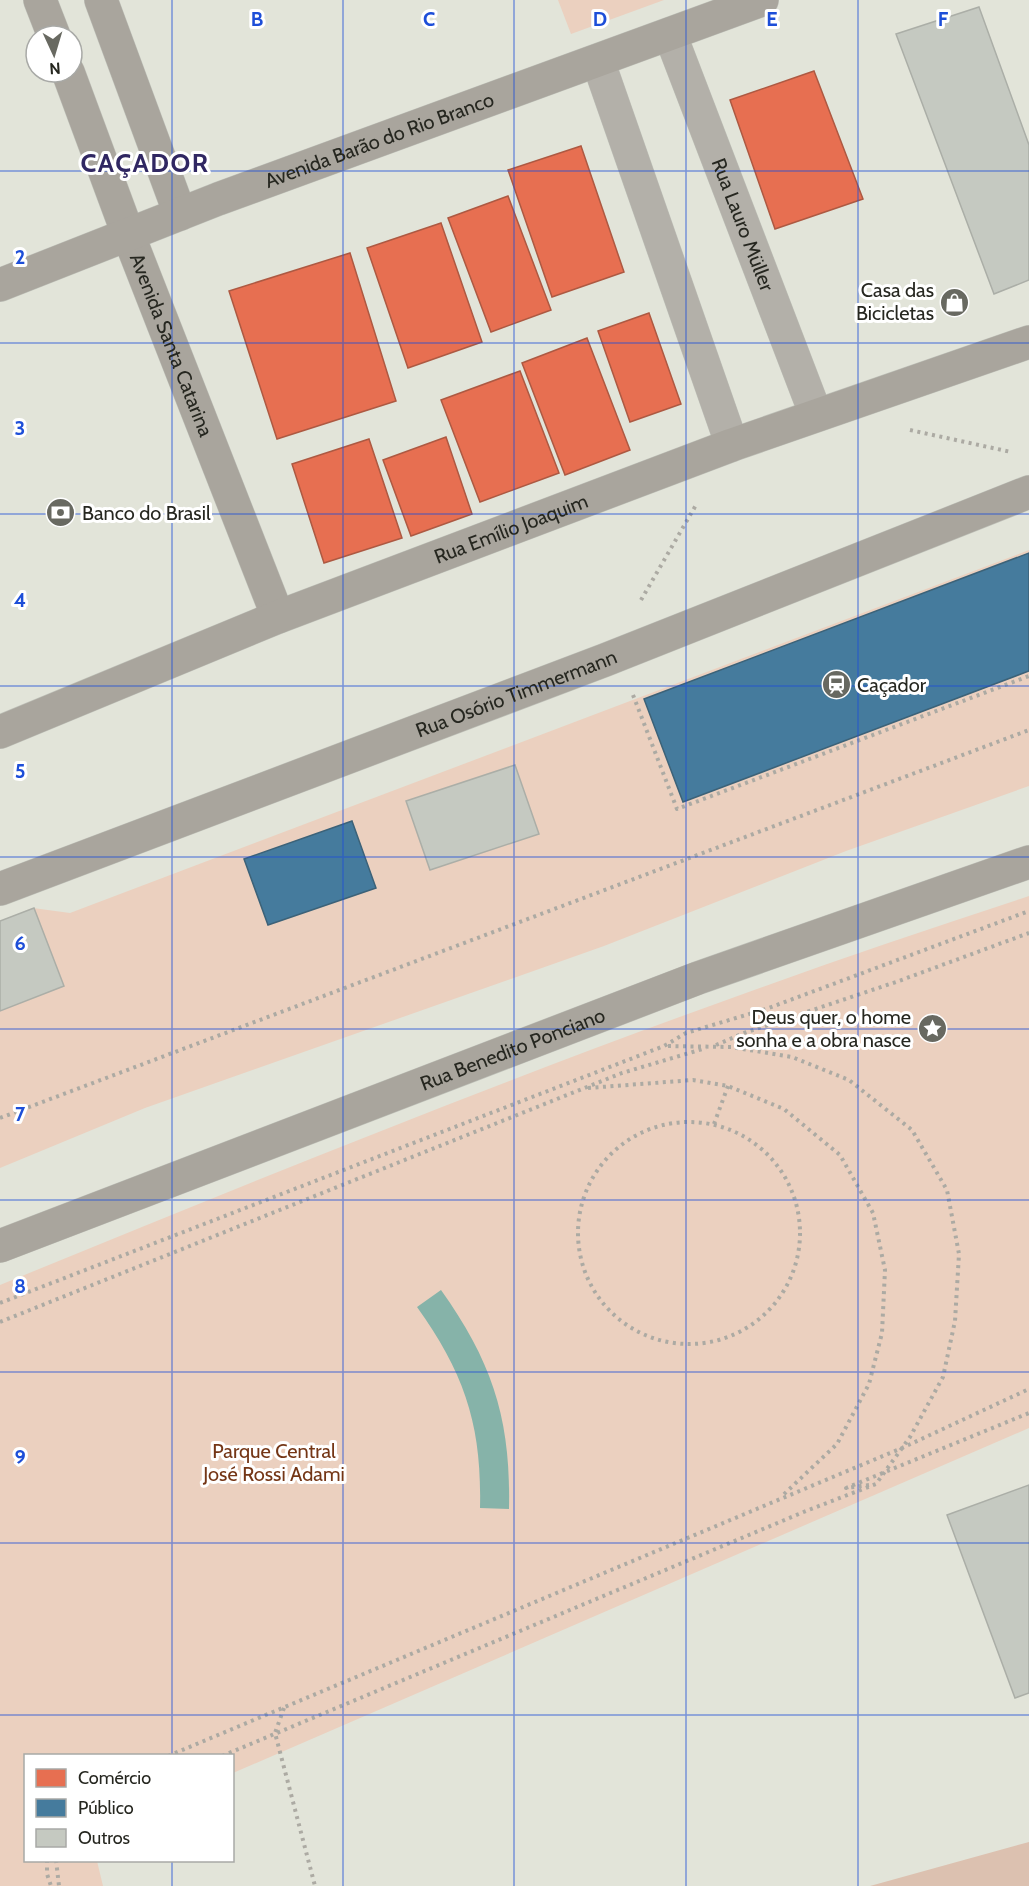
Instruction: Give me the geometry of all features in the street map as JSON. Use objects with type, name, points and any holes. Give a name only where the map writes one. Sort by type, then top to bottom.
[{"type":"main road","points":[[40,0],[49,24]]},
{"type":"main road","points":[[101,0],[180,214]]},
{"type":"main road","name":"Avenida Barão do Rio Branco","points":[[0,285],[180,214],[762,0]]},
{"type":"main road","name":"Avenida Santa Catarina","points":[[72,84],[128,234],[278,617]]},
{"type":"main road","name":"Rua Emílio Joaquim","points":[[0,732],[278,617],[732,445],[1029,342]]},
{"type":"main road","name":"Rua Osório Timmermann","points":[[0,889],[605,660],[1029,492]]},
{"type":"main road","name":"Rua Benedito Ponciano","points":[[0,1245],[698,978],[1029,862]]},
{"type":"street","name":"Rua Lauro Müller","points":[[670,34],[816,415]]},
{"type":"street","points":[[598,61],[732,445]]},
{"type":"path","points":[[905,429],[1018,453]]},
{"type":"path","points":[[605,660],[732,445]]},
{"type":"path","points":[[633,695],[677,809],[1029,676]]},
{"type":"path","points":[[0,1118],[1029,730]]},
{"type":"path","points":[[0,1303],[664,1046],[686,1033],[766,1009],[1029,911]]},
{"type":"path","points":[[0,1322],[622,1073],[713,1046],[1029,933]]},
{"type":"path","points":[[224,1754],[784,1520],[876,1484],[902,1448],[943,1377],[955,1321],[959,1254],[947,1190],[912,1130],[849,1080],[792,1057],[731,1047],[664,1046]]},
{"type":"path","points":[[584,1088],[693,1080],[728,1086],[784,1108],[840,1155],[873,1213],[885,1270],[882,1333],[869,1384],[837,1444],[779,1498]]},
{"type":"path","points":[[714,1124],[728,1086]]},
{"type":"path","points":[[681,1121],[714,1124],[749,1139],[777,1163],[794,1196],[801,1232],[795,1269],[777,1301],[749,1326],[715,1341],[677,1343],[642,1334],[623,1323],[599,1299],[583,1269],[577,1236],[581,1202],[595,1171],[618,1146],[648,1130],[681,1121]]},
{"type":"path","points":[[170,1754],[902,1448],[1029,1389]]},
{"type":"path","points":[[876,1484],[846,1488],[1029,1413]]},
{"type":"path","points":[[284,1707],[274,1733],[315,1886]]},
{"type":"path","points":[[47,1862],[47,1874],[51,1886]]},
{"type":"path","points":[[57,1862],[59,1886]]},
{"type":"green space","points":[[558,0],[664,0],[571,34]]},
{"type":"green space","points":[[1029,550],[1029,786],[846,851],[604,946],[145,1108],[0,1168],[0,921],[33,908],[70,913]]},
{"type":"green space","name":"Parque Central José Rossi Adami","points":[[1029,896],[1029,1428],[234,1773],[234,1754],[24,1754],[24,1862],[97,1862],[103,1886],[0,1886],[0,1285],[283,1170],[566,1059],[927,930]]},
{"type":"shaded area","points":[[1029,1842],[1029,1886],[870,1886]]},
{"type":"water","points":[[441,1290],[474,1342],[495,1394],[507,1448],[509,1509],[480,1508],[478,1451],[467,1402],[459,1378],[447,1355],[417,1307]]},
{"type":"building: Comércio","points":[[814,71],[863,199],[775,229],[730,100]]},
{"type":"building: Comércio","points":[[581,146],[624,272],[552,297],[508,170]]},
{"type":"building: Comércio","points":[[508,196],[551,310],[491,332],[448,218]]},
{"type":"building: Comércio","points":[[441,223],[482,342],[408,368],[367,248]]},
{"type":"building: Comércio","points":[[350,253],[396,401],[277,439],[229,291]]},
{"type":"building: Comércio","points":[[649,313],[681,404],[630,422],[598,331]]},
{"type":"building: Comércio","points":[[587,338],[630,450],[565,475],[522,363]]},
{"type":"building: Comércio","points":[[520,371],[559,473],[480,502],[441,400]]},
{"type":"building: Comércio","points":[[446,437],[472,514],[411,536],[383,460]]},
{"type":"building: Comércio","points":[[369,439],[402,538],[324,563],[292,464]]},
{"type":"building: Público","name":"Caçador","points":[[1029,553],[1029,671],[683,802],[644,699]]},
{"type":"building: Público","points":[[352,821],[376,888],[268,925],[244,859]]},
{"type":"building: Outros","points":[[979,7],[1029,145],[1029,280],[994,294],[896,34]]},
{"type":"building: Outros","points":[[515,765],[539,834],[430,870],[406,801]]},
{"type":"building: Outros","points":[[34,908],[64,986],[0,1011],[0,921]]},
{"type":"building: Outros","points":[[1029,1485],[1029,1693],[1015,1698],[947,1515]]},
{"type":"place","name":"Casa das Bicicletas","points":[[955,302]]},
{"type":"place","name":"Banco do Brasil","points":[[61,513]]},
{"type":"place","name":"Caçador","points":[[836,685]]},
{"type":"place","name":"Deus quer, o home sonha e a obra nasce","points":[[932,1028]]},
{"type":"district","name":"CAÇADOR","points":[[145,163]]}]
